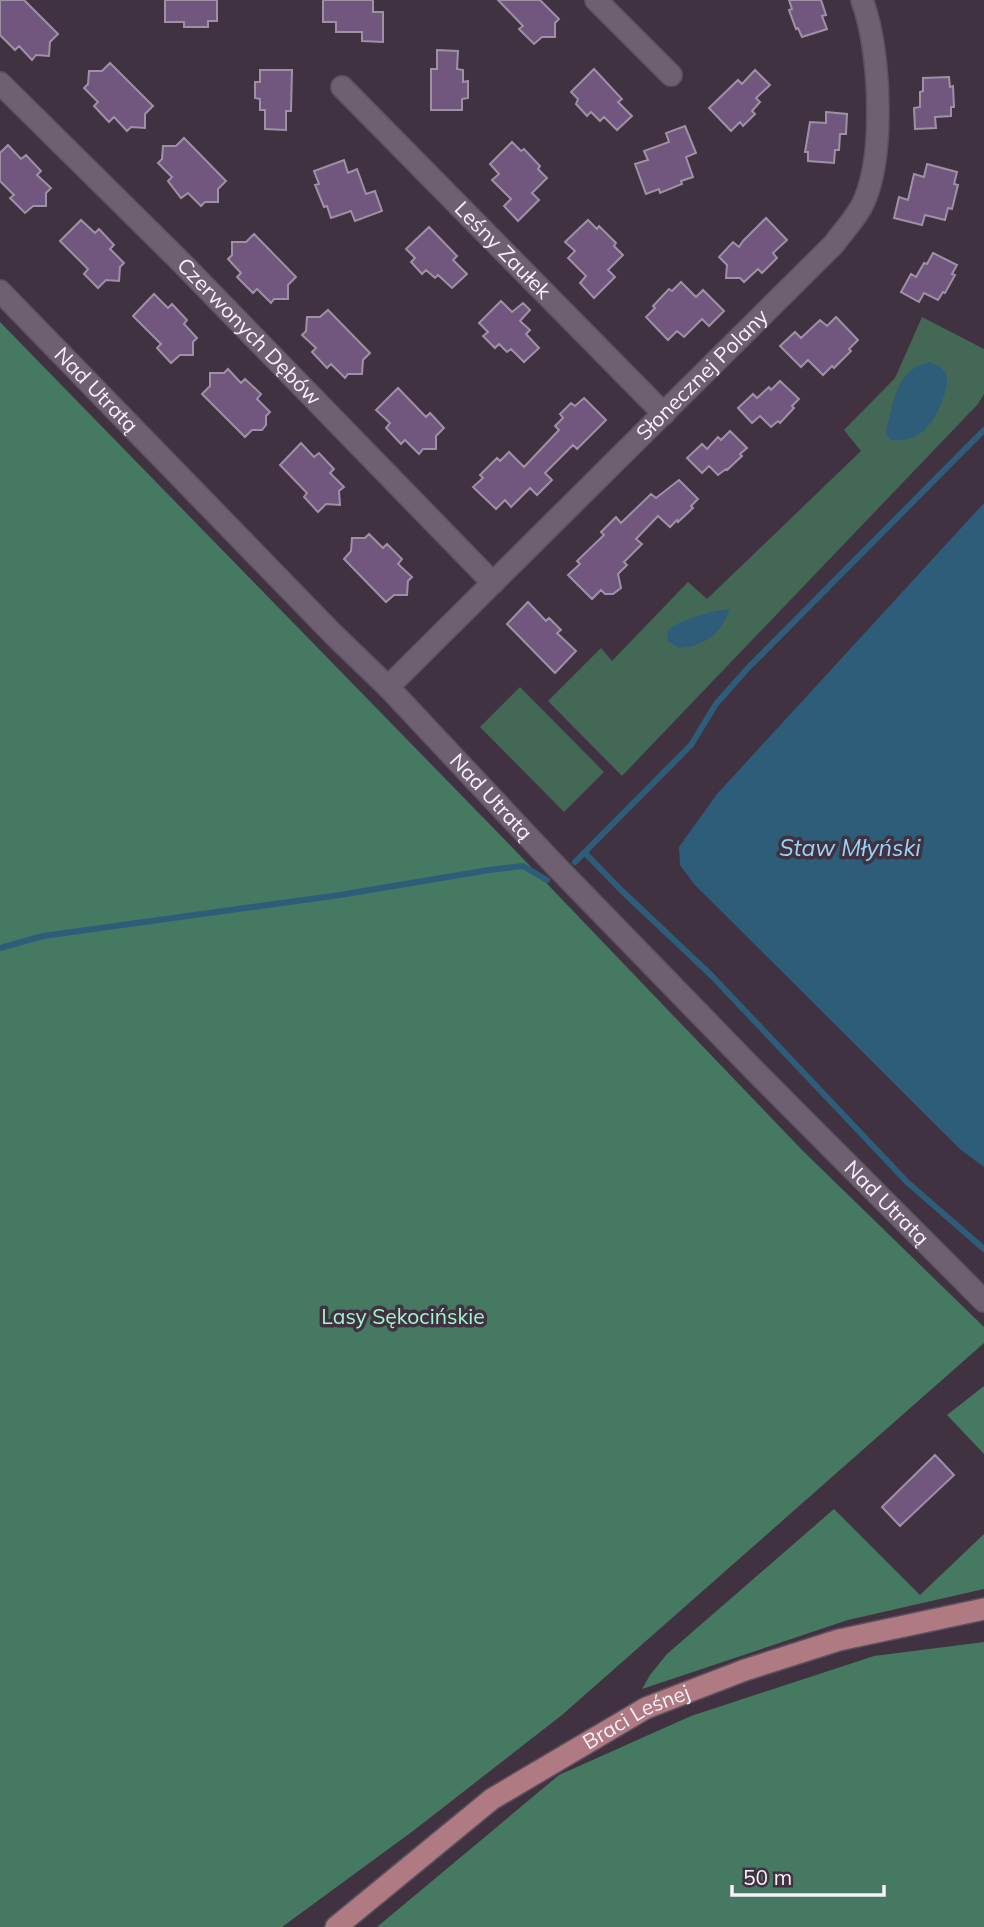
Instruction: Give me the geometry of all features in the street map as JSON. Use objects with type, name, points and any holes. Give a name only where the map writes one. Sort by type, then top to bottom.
[{"type":"main road","name":"Braci Leśnej","points":[[336,1927],[492,1799],[646,1709],[746,1671],[839,1640],[984,1609]]},
{"type":"street","points":[[596,0],[671,75]]},
{"type":"street","name":"Słonecznej Polany","points":[[388,687],[834,244],[865,200],[873,166],[877,93],[870,22],[862,0]]},
{"type":"street","name":"Czerwonych Dębów","points":[[0,83],[181,262],[493,583]]},
{"type":"street","name":"Leśny Zaułek","points":[[342,87],[664,414]]},
{"type":"street","name":"Nad Utratą","points":[[0,291],[333,634],[388,687],[553,863],[746,1062],[984,1301]]},
{"type":"green space","points":[[922,317],[984,349],[984,394],[978,404],[622,776],[548,701],[601,648],[612,661],[688,582],[707,599],[861,451],[844,430],[895,378]]},
{"type":"green space","name":"Lasy Sękocińskie","points":[[0,322],[506,841],[802,1150],[984,1327],[984,1343],[562,1715],[413,1831],[282,1927],[0,1927]]},
{"type":"green space","points":[[520,687],[604,772],[564,812],[480,727]]},
{"type":"green space","points":[[984,1386],[984,1454],[947,1415]]},
{"type":"green space","points":[[834,1509],[920,1595],[984,1534],[984,1589],[848,1620],[642,1689],[667,1654]]},
{"type":"green space","points":[[984,1642],[984,1927],[377,1927],[559,1775],[691,1716],[874,1656]]},
{"type":"water","points":[[930,362],[942,369],[947,377],[946,388],[934,418],[924,431],[910,439],[891,440],[886,434],[887,426],[899,386],[910,371]]},
{"type":"water","name":"Staw Młyński","points":[[984,503],[984,1167],[961,1150],[694,884],[680,865],[679,847],[717,794]]},
{"type":"water","points":[[730,609],[722,625],[705,641],[679,648],[668,641],[667,631],[679,623]]},
{"type":"building","points":[[0,0],[24,0],[58,34],[50,42],[49,56],[36,55],[32,60],[19,46],[15,50],[0,35]]},
{"type":"building","points":[[165,0],[217,0],[217,21],[208,21],[208,27],[184,27],[184,22],[165,22]]},
{"type":"building","points":[[323,0],[373,0],[373,12],[383,12],[383,42],[362,41],[362,32],[336,32],[336,22],[323,22]]},
{"type":"building","points":[[498,0],[540,0],[559,19],[555,23],[555,37],[542,37],[534,44],[519,29],[523,26]]},
{"type":"building","points":[[789,0],[821,0],[826,15],[822,16],[827,29],[802,37],[789,10],[792,9]]},
{"type":"building","points":[[437,50],[458,51],[457,69],[463,70],[463,82],[468,81],[468,98],[462,99],[462,110],[431,110],[431,69],[437,69]]},
{"type":"building","points":[[110,63],[153,106],[145,114],[145,128],[131,127],[127,131],[114,117],[109,122],[94,106],[98,102],[84,88],[88,84],[89,71],[102,71]]},
{"type":"building","points":[[594,69],[622,99],[618,102],[632,116],[617,130],[604,117],[600,121],[591,112],[587,116],[576,104],[578,99],[571,92]]},
{"type":"building","points":[[260,70],[292,70],[291,111],[286,111],[286,130],[265,129],[265,110],[260,110],[260,99],[255,98],[255,82],[260,82]]},
{"type":"building","points":[[755,70],[770,85],[756,98],[760,102],[752,111],[755,114],[743,126],[740,122],[731,131],[709,108],[738,80],[742,84]]},
{"type":"building","points":[[949,77],[950,87],[953,86],[954,107],[951,107],[951,116],[935,117],[936,128],[915,129],[914,108],[920,107],[923,78]]},
{"type":"building","points":[[826,112],[847,114],[846,134],[840,134],[839,150],[835,150],[834,163],[808,161],[808,152],[805,152],[810,122],[826,123]]},
{"type":"building","points":[[685,126],[696,153],[686,157],[693,177],[660,193],[659,189],[646,194],[635,164],[648,160],[644,151],[669,142],[666,133]]},
{"type":"building","points":[[184,138],[226,181],[218,189],[218,202],[205,202],[201,206],[188,193],[181,198],[168,181],[172,177],[158,163],[162,159],[163,146],[176,146]]},
{"type":"building","points":[[512,142],[521,151],[524,149],[547,178],[532,193],[539,200],[518,221],[504,206],[511,199],[492,180],[499,174],[490,164]]},
{"type":"building","points":[[8,145],[21,159],[26,155],[41,171],[37,175],[51,188],[46,193],[46,206],[33,206],[25,213],[10,198],[14,195],[0,181],[0,153]]},
{"type":"building","points":[[344,160],[348,173],[357,169],[366,194],[375,191],[382,211],[355,221],[351,211],[331,218],[315,185],[319,184],[314,171]]},
{"type":"building","points":[[927,164],[957,172],[954,184],[958,185],[952,209],[948,208],[945,220],[925,215],[922,225],[894,218],[899,197],[908,200],[914,174],[924,177]]},
{"type":"building","points":[[766,218],[787,240],[773,253],[777,258],[762,273],[758,269],[744,282],[740,278],[726,278],[727,265],[719,257],[733,242],[739,247]]},
{"type":"building","points":[[81,220],[95,233],[99,229],[114,245],[110,249],[124,263],[120,267],[119,281],[106,280],[98,288],[84,274],[88,269],[60,241]]},
{"type":"building","points":[[588,220],[597,229],[599,226],[616,243],[614,246],[623,255],[608,270],[615,277],[594,298],[580,283],[586,276],[568,258],[575,251],[565,242]]},
{"type":"building","points":[[429,227],[457,256],[453,260],[467,274],[452,288],[438,275],[435,278],[426,270],[422,274],[411,262],[415,258],[406,249]]},
{"type":"building","points":[[254,234],[296,277],[288,285],[288,299],[274,299],[271,303],[257,289],[253,293],[237,277],[241,273],[228,259],[232,255],[232,242],[246,242]]},
{"type":"building","points":[[933,253],[957,265],[952,274],[955,275],[938,300],[924,293],[919,302],[901,292],[911,274],[916,277]]},
{"type":"building","points":[[681,282],[696,297],[703,290],[724,311],[709,326],[702,319],[684,337],[677,331],[668,340],[646,317],[669,289],[672,291]]},
{"type":"building","points":[[154,294],[168,308],[172,304],[187,320],[184,324],[197,338],[193,342],[193,355],[180,355],[171,363],[157,348],[161,344],[133,316]]},
{"type":"building","points":[[501,301],[512,312],[523,303],[530,310],[520,321],[530,330],[526,334],[539,348],[524,362],[511,349],[507,352],[499,344],[495,348],[483,336],[488,332],[479,323]]},
{"type":"building","points":[[328,310],[370,353],[363,360],[362,374],[348,374],[345,378],[331,364],[327,368],[312,352],[316,348],[302,335],[306,331],[307,317],[320,317]]},
{"type":"building","points":[[836,317],[858,340],[834,368],[832,366],[823,375],[808,360],[801,367],[780,346],[795,332],[801,338],[820,320],[827,326]]},
{"type":"building","points":[[228,369],[241,383],[245,379],[261,394],[257,399],[270,412],[262,430],[252,430],[245,437],[202,394],[210,386],[210,373],[224,373]]},
{"type":"building","points":[[780,381],[799,399],[792,406],[794,408],[780,423],[778,421],[771,427],[760,416],[752,423],[738,408],[753,394],[757,398]]},
{"type":"building","points":[[398,388],[426,417],[430,413],[444,428],[436,436],[436,449],[423,449],[419,454],[405,440],[401,444],[386,428],[390,423],[376,410]]},
{"type":"building","points":[[584,398],[606,420],[577,449],[573,445],[545,473],[552,480],[537,495],[530,488],[511,507],[505,500],[496,509],[473,487],[483,478],[480,475],[497,458],[500,461],[509,452],[524,467],[559,430],[555,426],[563,418],[560,414],[571,403],[575,406]]},
{"type":"building","points":[[730,431],[747,448],[727,470],[718,475],[709,466],[702,473],[687,458],[702,444],[707,449],[718,437],[721,440]]},
{"type":"building","points":[[301,443],[314,457],[319,453],[334,469],[330,473],[344,487],[339,491],[340,505],[326,504],[318,512],[304,497],[307,493],[280,465]]},
{"type":"building","points":[[679,480],[698,499],[691,506],[693,508],[670,527],[658,516],[636,539],[642,544],[624,562],[627,565],[618,574],[621,588],[613,594],[605,594],[601,590],[592,599],[568,575],[580,564],[577,561],[604,535],[601,532],[616,517],[621,523],[651,494],[656,498]]},
{"type":"building","points":[[369,534],[383,548],[387,544],[402,559],[398,564],[412,577],[408,581],[407,595],[394,595],[386,602],[344,559],[351,551],[352,538],[365,538]]},
{"type":"building","points":[[528,602],[546,621],[549,618],[561,630],[557,633],[576,651],[555,673],[507,624]]},
{"type":"building","points":[[935,1455],[954,1475],[900,1526],[882,1507]]},
{"type":"waterway","points":[[575,862],[691,745],[716,704],[748,668],[984,430]]},
{"type":"waterway","points":[[585,853],[711,975],[907,1182],[984,1249]]},
{"type":"waterway","points":[[0,948],[43,936],[340,895],[489,870],[523,866],[547,880]]}]
